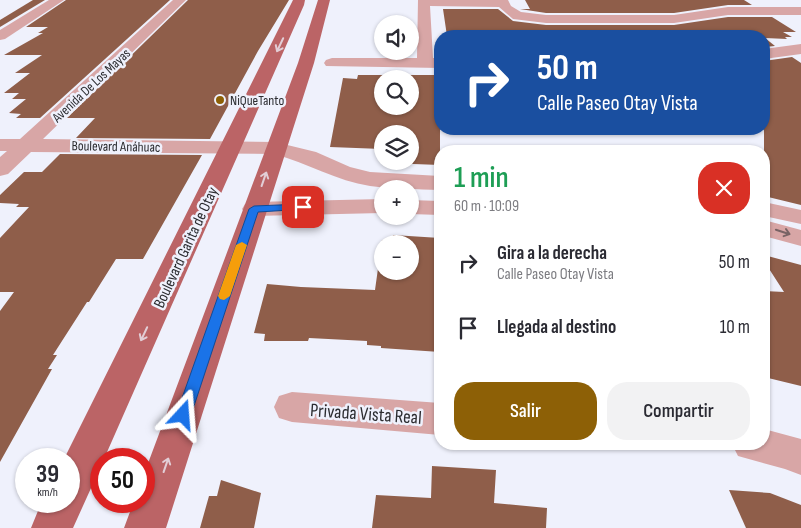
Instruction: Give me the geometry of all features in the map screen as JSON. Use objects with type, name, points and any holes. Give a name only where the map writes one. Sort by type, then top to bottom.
[{"type":"main road","name":"Boulevard Garita de Otay","points":[[80,469],[232,148],[299,0]]},
{"type":"main road","points":[[145,528],[306,63],[324,0]]},
{"type":"main road","points":[[52,528],[59,513]]},
{"type":"street","points":[[0,36],[58,0]]},
{"type":"street","name":"Avenida De Los Mayas","points":[[0,169],[180,0]]},
{"type":"street","points":[[332,63],[432,63],[424,1],[502,1],[506,8],[518,16],[546,20],[674,19],[728,11],[801,11]]},
{"type":"street","points":[[770,53],[801,49]]},
{"type":"street","name":"Boulevard Anáhuac","points":[[0,145],[275,148],[308,157],[342,172],[370,179],[434,183]]},
{"type":"street","points":[[370,179],[374,197]]},
{"type":"street","points":[[254,209],[374,206]]},
{"type":"street","points":[[419,207],[434,208]]},
{"type":"street","points":[[770,210],[801,217]]},
{"type":"street","points":[[770,230],[801,238]]},
{"type":"street","name":"Privada Vista Real","points":[[292,407],[434,419]]},
{"type":"street","points":[[770,448],[801,456]]},
{"type":"building","points":[[33,0],[45,0],[0,27],[0,20]]},
{"type":"building","points":[[66,0],[170,0],[40,118],[16,118],[21,114],[9,113],[26,99],[12,99],[19,93],[4,93],[30,73],[15,73],[42,55],[4,55],[43,33],[38,33],[48,27],[26,27]]},
{"type":"building","points":[[188,0],[289,0],[258,51],[210,139],[76,138],[95,118],[67,118]]},
{"type":"building","points":[[525,0],[744,0],[752,5],[728,5],[674,13],[546,13],[520,9],[530,9]]},
{"type":"building","points":[[443,9],[498,9],[513,21],[546,25],[674,25],[728,17],[772,17],[796,32],[783,32],[792,37],[785,37],[787,39],[770,38],[770,30],[446,30]]},
{"type":"building","points":[[792,57],[801,63],[801,205],[770,197],[770,145],[764,145],[764,135],[770,135],[770,60]]},
{"type":"building","points":[[358,75],[374,75],[374,115],[419,115],[419,75],[434,75],[434,135],[440,135],[440,145],[434,145],[434,165],[419,164],[419,125],[374,125],[374,149],[330,147],[343,78],[357,79]]},
{"type":"building","points":[[60,154],[202,155],[143,259],[116,259],[89,302],[87,302],[53,355],[57,355],[48,369],[52,369],[0,462],[0,311],[14,292],[0,292],[0,238],[29,207],[16,207],[19,204],[0,203],[0,195],[24,172],[42,172]]},
{"type":"building","points":[[419,237],[434,238],[434,352],[381,348],[381,346],[367,345],[367,341],[309,338],[308,341],[264,341],[265,334],[254,333],[267,284],[375,290],[376,280],[419,280]]},
{"type":"building","points":[[770,257],[801,265],[801,386],[770,378],[770,291],[784,292],[770,270]]},
{"type":"building","points":[[432,466],[496,470],[494,503],[547,508],[546,528],[372,528],[376,495],[431,498]]},
{"type":"building","points":[[221,480],[261,493],[254,528],[200,528],[209,496],[217,496]]},
{"type":"building","points":[[729,490],[770,493],[801,505],[801,528],[746,528]]},
{"type":"slow traffic","points":[[224,296],[242,245]]},
{"type":"place","name":"NiQueTanto","points":[[220,100]]},
{"type":"route","points":[[183,415],[254,209],[303,207]]}]
